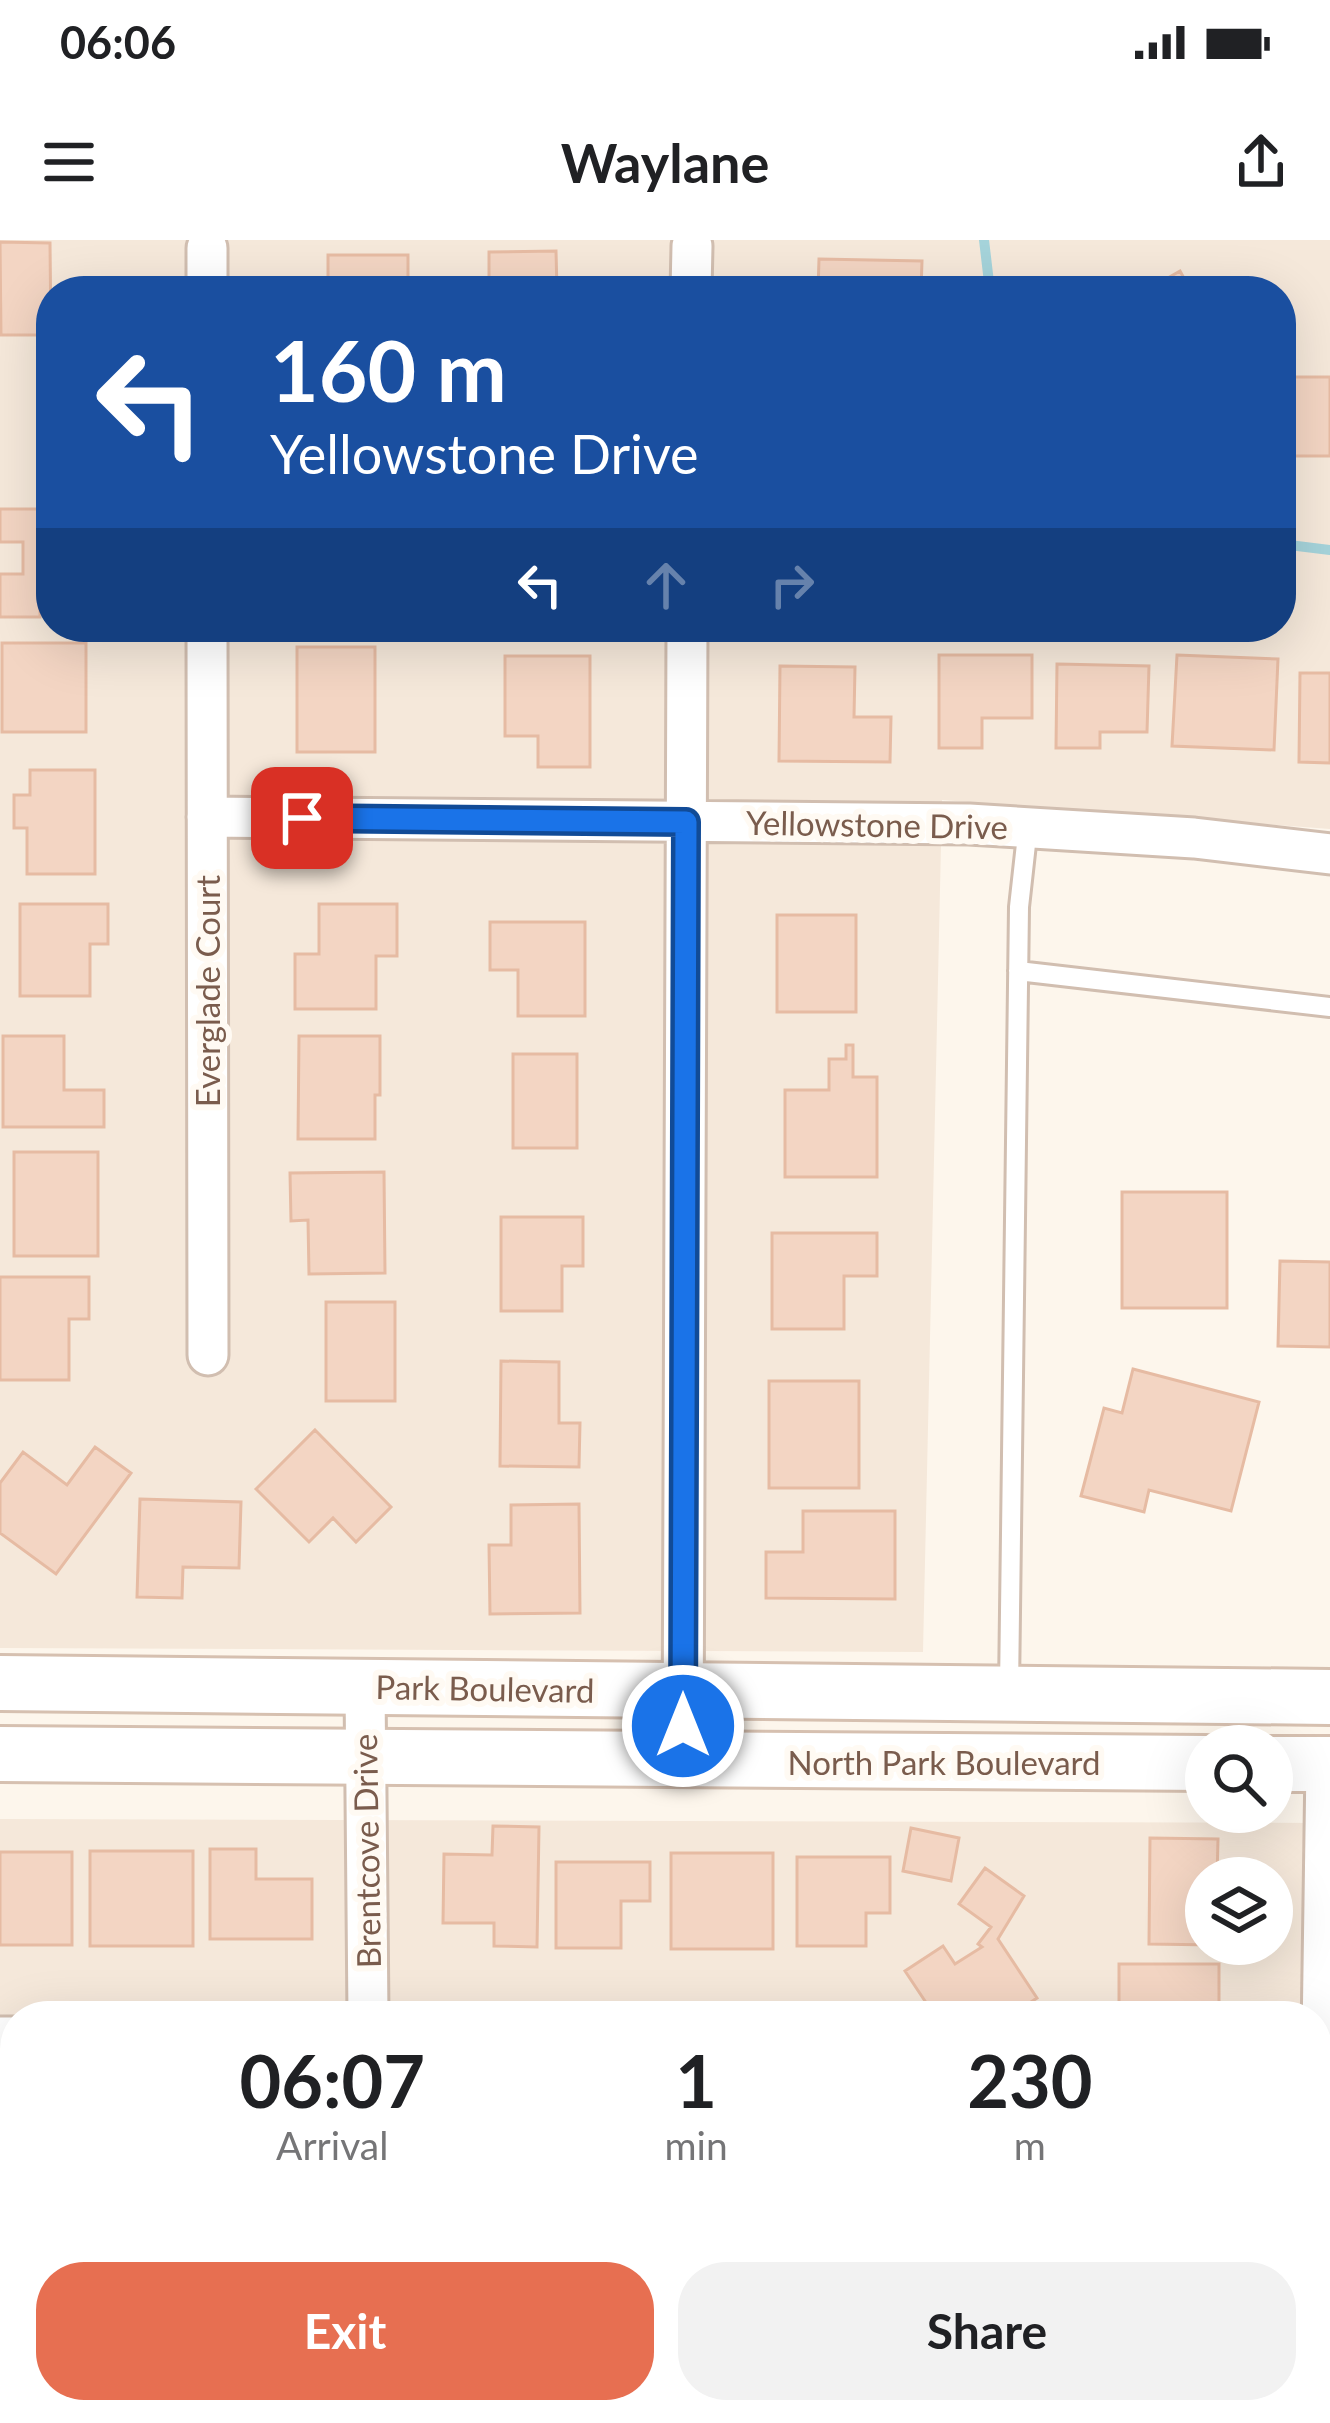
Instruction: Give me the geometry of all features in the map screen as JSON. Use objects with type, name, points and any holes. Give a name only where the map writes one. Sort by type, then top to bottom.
[{"type":"main road","name":"Park Boulevard","points":[[0,1683],[1330,1697]]},
{"type":"main road","points":[[0,1754],[683,1761]]},
{"type":"main road","name":"North Park Boulevard","points":[[683,1761],[1185,1763]]},
{"type":"main road","points":[[1293,1764],[1328,1764]]},
{"type":"street","points":[[691,276],[692,246]]},
{"type":"street","points":[[207,248],[207,276]]},
{"type":"street","name":"Everglade Court","points":[[207,642],[208,1354]]},
{"type":"street","points":[[683,1761],[688,642]]},
{"type":"street","name":"Yellowstone Drive","points":[[207,818],[1028,826],[1330,854]]},
{"type":"street","name":"Brentcove Drive","points":[[365,1686],[368,2001]]},
{"type":"street","points":[[1324,2001],[1328,1764]]},
{"type":"lane","points":[[1009,1694],[1019,907],[1028,826]]},
{"type":"lane","points":[[1018,971],[1330,1007]]},
{"type":"shaded area","points":[[0,240],[1330,240],[1330,829],[942,800],[923,1652],[0,1648]]},
{"type":"shaded area","points":[[0,1819],[1185,1823],[1185,1833],[1293,1833],[1293,1823],[1330,1823],[1330,2001],[0,2001]]},
{"type":"building","points":[[0,242],[50,243],[50,276],[36,276],[36,335],[1,335]]},
{"type":"building","points":[[556,251],[557,276],[489,276],[489,252]]},
{"type":"building","points":[[328,255],[408,255],[408,276],[328,276]]},
{"type":"building","points":[[819,259],[922,261],[922,276],[818,276]]},
{"type":"building","points":[[1296,377],[1330,377],[1330,456],[1296,456]]},
{"type":"building","points":[[0,509],[36,509],[36,617],[0,617],[0,574],[23,574],[23,542],[0,542]]},
{"type":"building","points":[[2,643],[86,643],[86,732],[2,732]]},
{"type":"building","points":[[297,647],[375,647],[375,752],[297,752]]},
{"type":"building","points":[[939,655],[1032,655],[1032,718],[982,718],[982,748],[939,748]]},
{"type":"building","points":[[1177,655],[1278,659],[1274,750],[1172,746]]},
{"type":"building","points":[[505,656],[590,656],[590,767],[538,767],[538,736],[505,736]]},
{"type":"building","points":[[1057,664],[1149,666],[1147,732],[1100,732],[1100,748],[1056,748]]},
{"type":"building","points":[[780,666],[855,667],[854,717],[891,717],[890,762],[779,761]]},
{"type":"building","points":[[1300,673],[1330,673],[1330,763],[1299,762]]},
{"type":"building","points":[[30,770],[95,770],[95,874],[27,874],[27,828],[14,828],[14,795],[30,795]]},
{"type":"building","points":[[20,904],[108,904],[108,944],[90,944],[90,996],[20,996]]},
{"type":"building","points":[[319,904],[397,904],[397,956],[376,956],[376,1009],[295,1009],[295,954],[319,954]]},
{"type":"building","points":[[777,915],[856,915],[856,1012],[777,1012]]},
{"type":"building","points":[[490,922],[585,922],[585,1016],[518,1016],[518,970],[490,970]]},
{"type":"building","points":[[3,1036],[64,1036],[64,1090],[104,1090],[104,1127],[3,1127]]},
{"type":"building","points":[[299,1036],[380,1036],[375,1139],[298,1139]]},
{"type":"building","points":[[846,1045],[853,1045],[853,1077],[877,1077],[877,1177],[785,1177],[785,1090],[829,1090],[829,1059],[846,1059]]},
{"type":"building","points":[[513,1054],[577,1054],[577,1148],[513,1148]]},
{"type":"building","points":[[14,1152],[98,1152],[98,1256],[14,1256]]},
{"type":"building","points":[[384,1172],[385,1273],[309,1274],[308,1220],[291,1221],[290,1173]]},
{"type":"building","points":[[1122,1192],[1227,1192],[1227,1308],[1122,1308]]},
{"type":"building","points":[[501,1217],[583,1217],[583,1266],[562,1266],[562,1311],[501,1311]]},
{"type":"building","points":[[772,1233],[877,1233],[877,1276],[844,1276],[844,1329],[772,1329]]},
{"type":"building","points":[[1280,1261],[1330,1262],[1330,1347],[1278,1346]]},
{"type":"building","points":[[0,1277],[89,1277],[89,1319],[69,1319],[69,1380],[0,1380]]},
{"type":"building","points":[[326,1302],[395,1302],[395,1401],[326,1401]]},
{"type":"building","points":[[501,1361],[559,1362],[559,1423],[580,1423],[579,1467],[500,1466]]},
{"type":"building","points":[[1133,1369],[1259,1402],[1231,1511],[1149,1490],[1144,1512],[1081,1496],[1104,1408],[1122,1413]]},
{"type":"building","points":[[769,1381],[859,1381],[859,1488],[769,1488]]},
{"type":"building","points":[[315,1430],[391,1507],[356,1542],[333,1518],[309,1542],[256,1489]]},
{"type":"building","points":[[95,1447],[131,1473],[56,1574],[0,1533],[0,1483],[23,1452],[67,1485]]},
{"type":"building","points":[[140,1499],[241,1502],[239,1568],[183,1567],[182,1598],[137,1597]]},
{"type":"building","points":[[579,1504],[580,1613],[490,1614],[489,1545],[511,1545],[511,1505]]},
{"type":"building","points":[[803,1511],[895,1511],[895,1599],[766,1598],[766,1552],[803,1552]]},
{"type":"building","points":[[493,1826],[539,1827],[537,1947],[494,1946],[494,1923],[443,1923],[444,1854],[492,1855]]},
{"type":"building","points":[[911,1828],[959,1838],[951,1881],[903,1871]]},
{"type":"building","points":[[1150,1838],[1218,1839],[1218,1857],[1185,1857],[1185,1945],[1149,1944]]},
{"type":"building","points":[[210,1849],[256,1849],[256,1879],[312,1879],[312,1939],[210,1939]]},
{"type":"building","points":[[90,1851],[193,1851],[193,1946],[90,1946]]},
{"type":"building","points":[[0,1852],[72,1852],[72,1945],[0,1945]]},
{"type":"building","points":[[671,1853],[773,1853],[773,1949],[671,1949]]},
{"type":"building","points":[[797,1857],[890,1857],[890,1913],[866,1913],[866,1946],[797,1946]]},
{"type":"building","points":[[556,1862],[650,1862],[650,1901],[621,1901],[621,1948],[556,1948]]},
{"type":"building","points":[[985,1868],[1024,1896],[998,1939],[1037,1998],[925,2001],[905,1971],[943,1946],[955,1964],[982,1947],[978,1944],[991,1927],[959,1904]]},
{"type":"building","points":[[1119,1964],[1219,1965],[1219,2001],[1119,2001]]},
{"type":"waterway","points":[[984,240],[988,276]]},
{"type":"waterway","points":[[1296,546],[1330,550]]},
{"type":"route","points":[[302,818],[686,822],[683,1726]]}]
